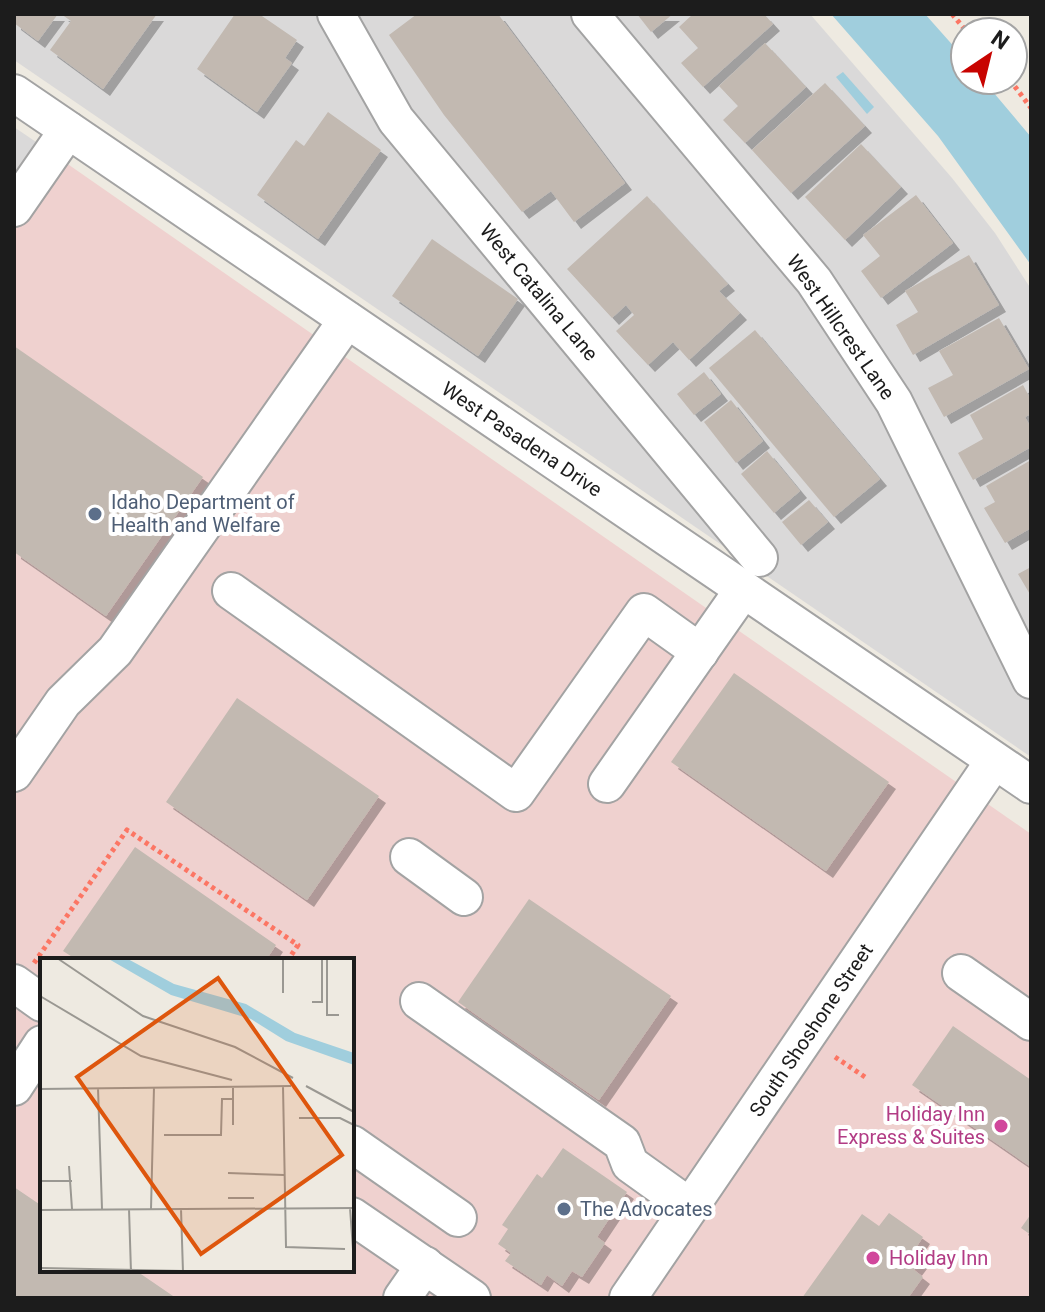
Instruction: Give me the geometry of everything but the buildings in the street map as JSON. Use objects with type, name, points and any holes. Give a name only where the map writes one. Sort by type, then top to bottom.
[{"type":"street","name":"West Catalina Lane","points":[[336,14],[396,120],[759,558]]},
{"type":"street","name":"West Hillcrest Lane","points":[[590,14],[814,281],[894,402],[1031,680]]},
{"type":"street","name":"West Pasadena Drive","points":[[14,93],[1031,785]]},
{"type":"street","points":[[14,208],[68,130]]},
{"type":"street","points":[[14,773],[63,702],[115,651],[347,320]]},
{"type":"street","points":[[607,784],[743,590]]},
{"type":"street","points":[[231,591],[516,793],[644,612],[700,652]]},
{"type":"street","name":"South Shoshone Street","points":[[628,1298],[994,761]]},
{"type":"street","points":[[409,857],[464,897]]},
{"type":"street","points":[[961,973],[1031,1022]]},
{"type":"street","points":[[23,975],[40,1000]]},
{"type":"street","points":[[419,1001],[622,1143],[630,1164],[690,1207]]},
{"type":"street","points":[[14,1087],[40,1047]]},
{"type":"street","points":[[354,1145],[458,1218]]},
{"type":"street","points":[[354,1217],[472,1298]]},
{"type":"street","points":[[402,1298],[425,1265]]},
{"type":"path","points":[[23,975],[127,830],[298,945],[289,958]]},
{"type":"path","points":[[835,1057],[868,1079]]},
{"type":"shaded area","points":[[14,14],[810,14],[952,178],[995,233],[1031,289],[1031,757],[14,60]]},
{"type":"shaded area","points":[[14,127],[36,142],[14,174]]},
{"type":"shaded area","points":[[36,142],[1031,834],[1031,1298],[14,1298],[14,174]]},
{"type":"water","points":[[831,14],[925,14],[949,41],[949,96],[996,96],[1031,137],[1031,265],[938,136]]},
{"type":"water","points":[[843,72],[874,107],[867,114],[836,77]]},
{"type":"place","name":"Idaho Department of Health and Welfare","points":[[95,514]]},
{"type":"place","name":"Holiday Inn Express & Suites","points":[[1001,1126]]},
{"type":"place","name":"The Advocates","points":[[564,1209]]},
{"type":"place","name":"Holiday Inn","points":[[873,1258]]}]
